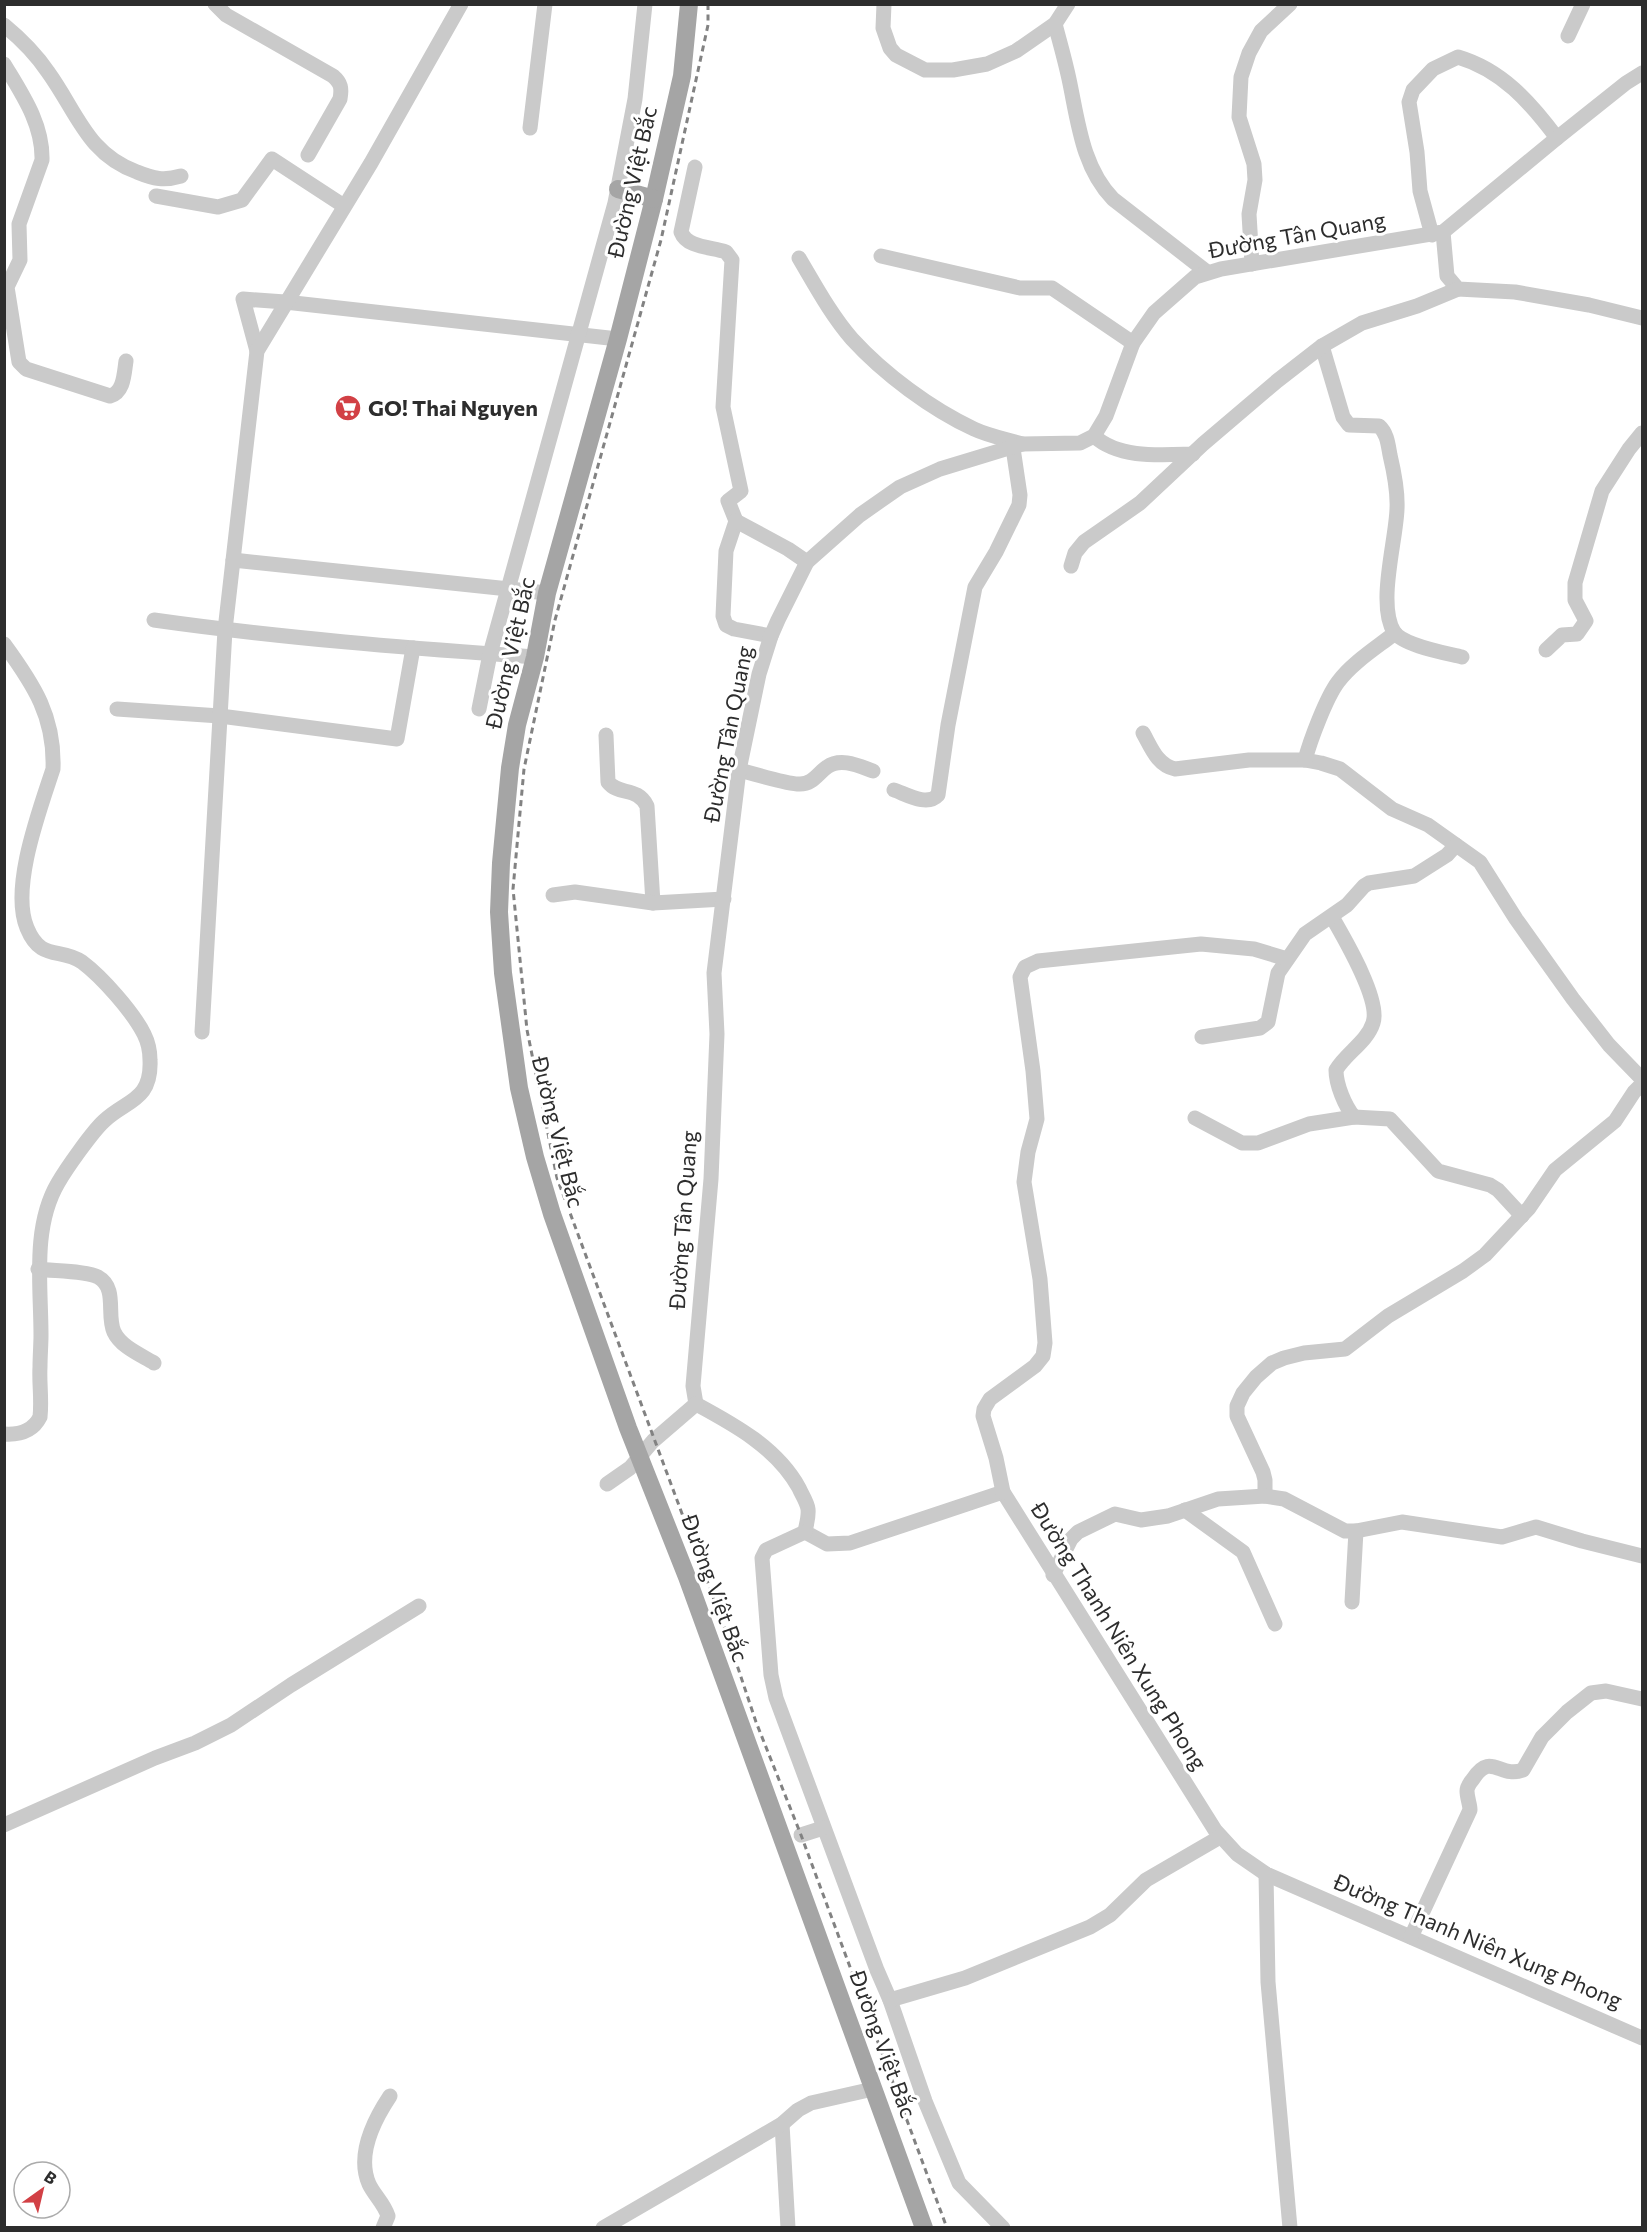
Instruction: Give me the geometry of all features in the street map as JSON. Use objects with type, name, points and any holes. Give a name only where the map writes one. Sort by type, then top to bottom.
[{"type":"main road","name":"Đường Việt Bắc","points":[[689,4],[681,76],[654,199],[548,593],[535,657],[517,725],[510,768],[501,862],[500,912],[503,973],[519,1088],[535,1157],[552,1214],[924,2228]]},
{"type":"main road","points":[[618,189],[654,199]]},
{"type":"street","points":[[215,4],[226,15],[333,76],[339,82],[342,89],[340,99],[308,155]]},
{"type":"street","points":[[257,351],[461,4]]},
{"type":"street","points":[[530,128],[546,4]]},
{"type":"street","points":[[479,709],[490,654],[618,189],[635,99],[645,4]]},
{"type":"street","points":[[884,4],[883,28],[890,48],[906,62],[925,69],[953,70],[987,64],[1016,51],[1055,24],[1068,4]]},
{"type":"street","points":[[1252,264],[1249,214],[1255,180],[1254,164],[1239,117],[1242,77],[1249,53],[1261,31],[1290,4]]},
{"type":"street","points":[[1568,36],[1583,4]]},
{"type":"street","points":[[1055,24],[1082,140],[1090,167],[1101,187],[1113,199],[1207,272]]},
{"type":"street","points":[[4,25],[29,47],[101,152],[118,164],[153,178],[161,180],[181,176]]},
{"type":"street","points":[[1458,289],[1447,276],[1438,233],[1420,190],[1409,102],[1413,90],[1433,69],[1458,57],[1494,72],[1520,93],[1557,138]]},
{"type":"street","points":[[4,64],[28,103],[39,134],[42,152],[42,160],[18,228],[20,260],[7,277],[7,294],[19,362],[21,366],[110,396],[120,390],[126,361]]},
{"type":"street","points":[[1438,233],[1626,83],[1642,74]]},
{"type":"street","points":[[156,196],[218,207],[242,200],[272,159],[344,206]]},
{"type":"street","points":[[695,167],[682,236],[690,243],[726,252],[732,260],[723,407],[741,491],[728,501],[736,521],[807,562]]},
{"type":"street","name":"Đường Tân Quang","points":[[696,1404],[693,1386],[711,1168],[717,1025],[714,980],[739,770],[759,674],[771,636],[807,562],[860,515],[900,487],[940,469],[1018,446],[1080,443],[1094,436],[1106,416],[1133,343],[1154,314],[1195,277],[1207,272],[1438,233]]},
{"type":"street","points":[[881,256],[1020,288],[1052,288],[1133,343]]},
{"type":"street","points":[[799,258],[822,296],[852,338],[884,369],[942,411],[976,429],[1018,446],[1019,505],[996,552],[975,587],[948,725],[938,795],[934,800],[927,801],[894,790]]},
{"type":"street","points":[[1071,566],[1075,553],[1084,542],[1140,502],[1277,381],[1322,346],[1362,323],[1417,306],[1458,289],[1515,292],[1642,318]]},
{"type":"street","points":[[202,1032],[225,630],[257,351],[243,299],[618,339]]},
{"type":"street","points":[[1322,346],[1343,417],[1349,426],[1379,426],[1384,430],[1388,442],[1394,473],[1397,509],[1388,586],[1389,609],[1395,633],[1407,641],[1434,651],[1462,657]]},
{"type":"street","points":[[1546,650],[1562,635],[1577,634],[1586,621],[1575,600],[1575,583],[1602,492],[1642,433]]},
{"type":"street","points":[[1094,436],[1114,449],[1138,453],[1192,454]]},
{"type":"street","points":[[736,521],[726,551],[723,616],[726,625],[734,629],[771,636]]},
{"type":"street","points":[[233,560],[548,593]]},
{"type":"street","points":[[154,620],[225,630],[535,657]]},
{"type":"street","points":[[1305,760],[1337,683],[1395,633]]},
{"type":"street","points":[[4,644],[36,691],[51,734],[53,758],[53,770],[25,862],[23,904],[27,929],[44,951],[82,963],[113,992],[143,1032],[150,1062],[148,1077],[140,1095],[102,1122],[58,1182],[45,1219],[38,1269],[41,1335],[40,1417],[22,1433],[4,1434]]},
{"type":"street","points":[[117,710],[220,716],[397,739],[413,648]]},
{"type":"street","points":[[1143,733],[1160,761],[1174,769],[1249,760],[1305,760],[1321,763],[1340,770],[1392,809],[1421,822],[1456,845],[1485,868],[1516,919],[1573,999],[1609,1045],[1642,1079]]},
{"type":"street","points":[[606,735],[608,782],[616,789],[629,790],[636,794],[644,800],[646,806],[653,903]]},
{"type":"street","points":[[739,770],[800,784],[816,778],[826,767],[838,762],[873,771]]},
{"type":"street","points":[[1202,1037],[1260,1028],[1268,1022],[1276,978],[1305,934],[1332,917],[1369,883],[1418,874],[1447,855],[1456,845]]},
{"type":"street","points":[[553,895],[575,892],[653,903],[724,899]]},
{"type":"street","points":[[1332,917],[1361,968],[1375,1015],[1373,1024],[1364,1039],[1336,1071],[1346,1104],[1354,1117]]},
{"type":"street","points":[[1003,1492],[996,1458],[983,1416],[984,1409],[990,1400],[1035,1366],[1042,1356],[1045,1343],[1040,1279],[1024,1182],[1028,1152],[1037,1119],[1033,1071],[1020,992],[1020,977],[1025,967],[1038,961],[1201,944],[1254,949],[1287,959]]},
{"type":"street","points":[[1265,1496],[1263,1472],[1237,1416],[1243,1393],[1256,1377],[1272,1363],[1284,1358],[1304,1353],[1345,1349],[1388,1316],[1463,1271],[1485,1255],[1522,1216],[1555,1170],[1615,1121],[1642,1084]]},
{"type":"street","points":[[1195,1118],[1242,1143],[1258,1143],[1309,1124],[1354,1117],[1390,1119],[1438,1171],[1490,1185],[1498,1190],[1522,1216]]},
{"type":"street","points":[[38,1269],[92,1275],[102,1279],[109,1291],[114,1334],[133,1351],[154,1363]]},
{"type":"street","points":[[607,1484],[630,1468],[653,1441],[696,1404],[726,1420],[771,1452],[790,1472],[806,1502],[809,1512],[805,1532],[766,1550],[762,1558],[771,1675],[776,1698],[823,1828],[959,2184],[1003,2228]]},
{"type":"street","name":"Đường Thanh Niên Xung Phong","points":[[805,1532],[827,1544],[850,1543],[1003,1492],[1053,1575],[1220,1837],[1238,1854],[1266,1874],[1642,2038]]},
{"type":"street","points":[[1053,1575],[1071,1539],[1078,1533],[1116,1514],[1141,1520],[1168,1516],[1218,1499],[1265,1496],[1284,1499],[1335,1528],[1345,1531],[1401,1522],[1502,1537],[1536,1527],[1642,1556]]},
{"type":"street","points":[[1185,1510],[1243,1552],[1275,1624]]},
{"type":"street","points":[[1352,1602],[1356,1531]]},
{"type":"street","points":[[4,1825],[155,1758],[195,1743],[231,1725],[419,1606]]},
{"type":"street","points":[[1411,1937],[1470,1810],[1468,1785],[1478,1770],[1488,1765],[1511,1772],[1523,1770],[1542,1737],[1567,1712],[1591,1693],[1606,1690],[1642,1699]]},
{"type":"street","points":[[801,1835],[823,1828]]},
{"type":"street","points":[[890,2000],[965,1978],[1090,1927],[1110,1915],[1146,1880],[1220,1837]]},
{"type":"street","points":[[1266,1874],[1268,1982],[1290,2228]]},
{"type":"street","points":[[603,2228],[782,2124],[798,2110],[816,2101],[873,2089]]},
{"type":"street","points":[[383,2228],[388,2216],[369,2184],[365,2165],[366,2149],[376,2118],[390,2096]]},
{"type":"street","points":[[782,2124],[788,2228]]},
{"type":"railway","points":[[708,4],[708,25],[661,240],[555,620],[524,769],[513,889],[527,1030],[557,1178],[725,1629],[756,1722],[801,1835],[947,2228]]},
{"type":"place","name":"GO! Thai Nguyen","points":[[348,408]]}]
